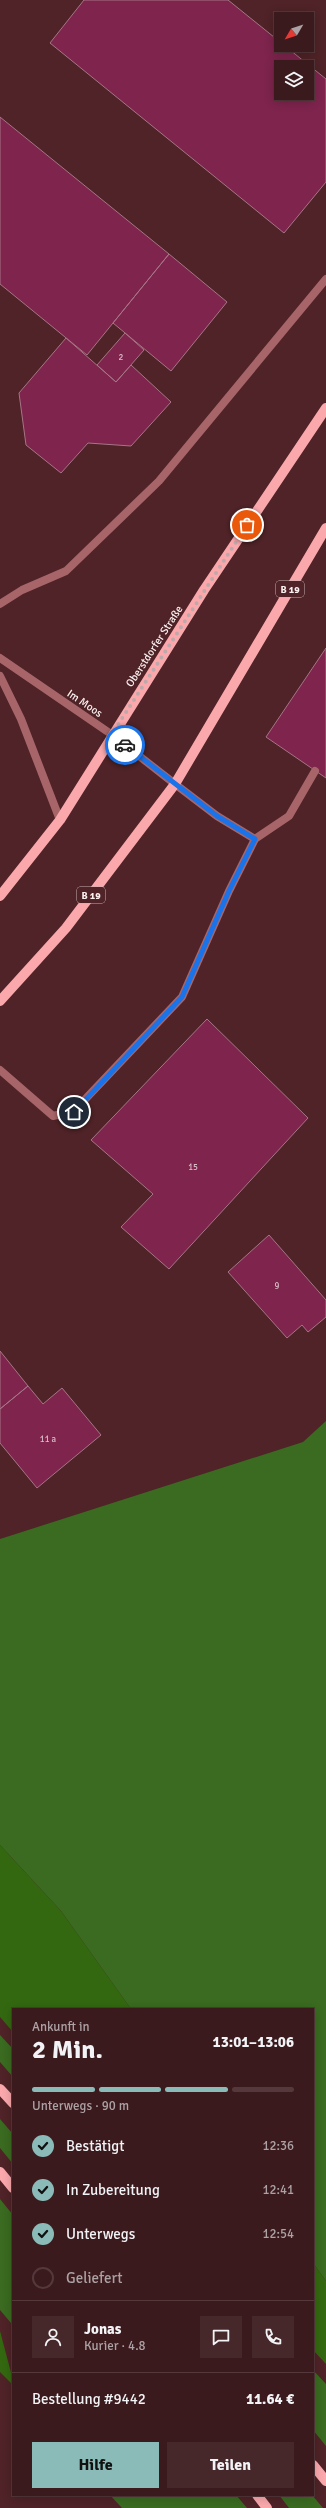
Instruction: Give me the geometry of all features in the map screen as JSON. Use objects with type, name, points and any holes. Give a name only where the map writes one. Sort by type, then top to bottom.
[{"type":"main road","name":"Oberstdorfer Straße","points":[[0,896],[60,820],[112,734],[204,590],[326,408]]},
{"type":"main road","name":"B 19","points":[[0,1001],[66,928],[175,784],[326,528]]},
{"type":"main road","points":[[0,2089],[12,2102]]},
{"type":"main road","points":[[0,2172],[12,2187]]},
{"type":"main road","points":[[314,2465],[326,2481]]},
{"type":"main road","points":[[258,2496],[267,2508]]},
{"type":"street","points":[[0,604],[22,590],[66,571],[159,481],[326,279]]},
{"type":"street","name":"Im Moos","points":[[0,658],[112,734],[217,816],[255,839]]},
{"type":"street","points":[[0,676],[21,719],[60,820]]},
{"type":"street","points":[[0,1070],[53,1116],[74,1112],[182,997],[229,891],[255,839],[289,816],[315,771]]},
{"type":"green space","points":[[326,1421],[326,2281],[314,2264],[314,2008],[130,2008],[61,1911],[0,1845],[0,1539],[303,1442]]},
{"type":"green space","points":[[0,1845],[61,1911],[130,2008],[12,2008],[12,2031],[0,2017]]},
{"type":"green space","points":[[0,2035],[12,2048],[12,2076],[0,2062]]},
{"type":"green space","points":[[0,2119],[12,2133],[12,2163],[0,2148]]},
{"type":"green space","points":[[0,2199],[12,2214],[12,2326],[11,2323],[0,2310]]},
{"type":"green space","points":[[314,2264],[326,2281],[326,2364],[314,2351]]},
{"type":"green space","points":[[0,2331],[12,2376],[12,2384],[0,2372]]},
{"type":"green space","points":[[314,2371],[326,2384],[326,2446],[314,2431]]},
{"type":"green space","points":[[111,2496],[237,2496],[247,2508],[122,2508]]},
{"type":"green space","points":[[280,2496],[313,2496],[323,2508],[289,2508]]},
{"type":"building","points":[[84,0],[228,0],[274,37],[274,52],[293,52],[302,60],[274,60],[274,100],[314,100],[314,69],[326,79],[326,182],[284,233],[50,43]]},
{"type":"building","points":[[0,117],[169,254],[87,355],[0,284]]},
{"type":"building","points":[[169,254],[227,302],[171,371],[113,323]]},
{"type":"building","points":[[125,333],[144,350],[116,382],[97,365]]},
{"type":"building","points":[[66,338],[116,382],[131,365],[171,402],[131,446],[88,443],[61,473],[26,445],[19,393]]},
{"type":"building","points":[[326,648],[326,778],[266,737]]},
{"type":"building","points":[[207,1019],[308,1118],[169,1269],[121,1227],[153,1194],[91,1140]]},
{"type":"building","points":[[269,1235],[326,1300],[326,1317],[308,1332],[302,1325],[287,1338],[228,1272]]},
{"type":"building","points":[[0,1351],[28,1386],[0,1409]]},
{"type":"building","points":[[28,1386],[43,1404],[62,1388],[101,1435],[37,1488],[0,1443],[0,1409]]},
{"type":"way so far","points":[[125,745],[112,734],[247,525]]},
{"type":"route","points":[[74,1112],[182,997],[229,891],[255,839],[217,816],[125,745]]}]
